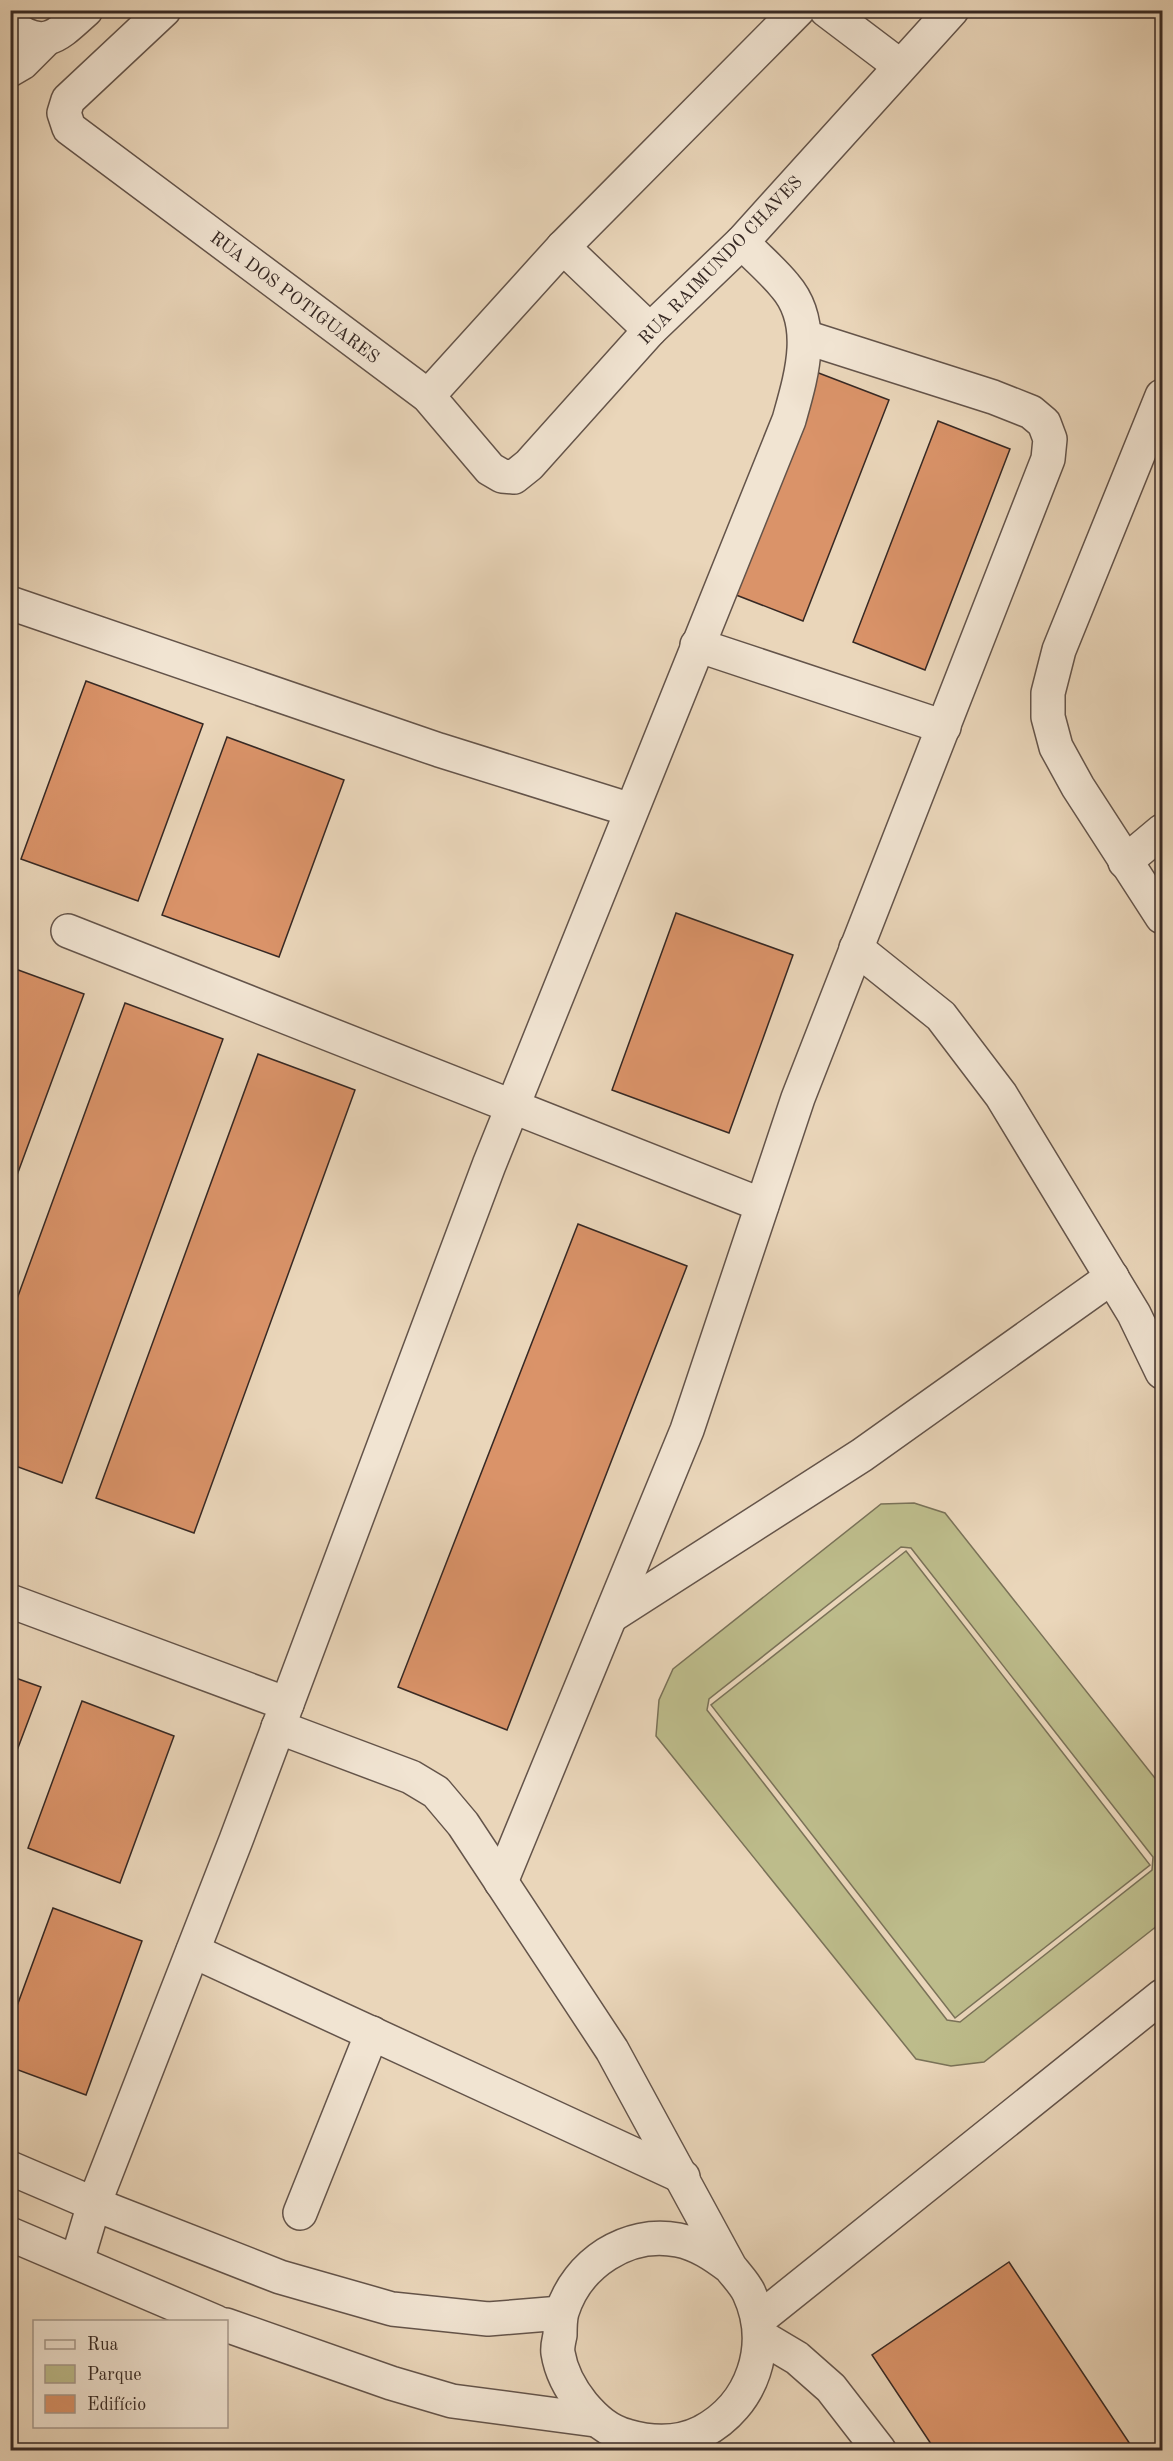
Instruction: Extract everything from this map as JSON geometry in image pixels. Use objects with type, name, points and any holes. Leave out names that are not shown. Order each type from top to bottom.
[{"type":"street","points":[[10,70],[22,63],[45,40],[56,36],[86,10]]},
{"type":"street","name":"RUA DOS POTIGUARES","points":[[164,10],[68,100],[64,113],[69,128],[428,396],[490,469],[508,478]]},
{"type":"street","points":[[428,396],[563,247],[798,10]]},
{"type":"street","points":[[826,10],[900,66]]},
{"type":"street","name":"RUA RAIMUNDO CHAVES","points":[[508,478],[529,465],[650,330],[742,242],[952,10]]},
{"type":"street","points":[[10,25],[25,35],[45,40]]},
{"type":"street","points":[[77,2261],[94,2205],[193,1951],[512,1108],[789,420],[803,369],[805,336],[796,304],[786,287],[742,242]]},
{"type":"street","points":[[563,247],[650,330]]},
{"type":"street","points":[[501,1882],[687,1430],[798,1098],[1048,459],[1050,439],[1044,423],[1031,412],[993,397],[805,336]]},
{"type":"street","points":[[1162,396],[1059,650],[1048,693],[1048,717],[1056,747],[1125,862],[1162,916]]},
{"type":"street","points":[[10,603],[439,750],[631,810]]},
{"type":"street","points":[[697,645],[944,727]]},
{"type":"street","points":[[1125,862],[1162,831]]},
{"type":"street","points":[[68,931],[762,1205]]},
{"type":"street","points":[[856,948],[940,1016],[1001,1095],[1134,1314],[1162,1372]]},
{"type":"street","points":[[611,1616],[862,1455],[1112,1277]]},
{"type":"street","points":[[10,1601],[282,1715],[411,1777],[436,1791],[463,1824],[612,2050],[730,2267],[748,2291],[759,2328],[757,2366],[745,2393],[726,2416],[676,2446],[618,2434],[595,2420],[570,2389],[558,2352],[561,2313],[574,2286],[593,2263],[618,2247],[647,2239],[678,2240],[706,2250],[730,2267]]},
{"type":"street","points":[[193,1951],[683,2177]]},
{"type":"street","points":[[759,2328],[1162,1996]]},
{"type":"street","points":[[300,2213],[372,2033]]},
{"type":"street","points":[[10,2168],[94,2205],[280,2277],[392,2309],[488,2319],[561,2313]]},
{"type":"street","points":[[10,2234],[211,2320]]},
{"type":"street","points":[[228,2326],[381,2380],[452,2401],[595,2420]]},
{"type":"street","points":[[759,2328],[831,2388],[879,2451]]},
{"type":"green space","points":[[914,1503],[945,1513],[1162,1787],[1162,1922],[984,2062],[951,2066],[916,2059],[656,1736],[659,1700],[673,1669],[881,1504]],"holes":[[[901,1547],[911,1548],[1153,1857],[1152,1870],[960,2022],[947,2020],[707,1710],[709,1699]]]},
{"type":"green space","points":[[906,1551],[1150,1865],[955,2018],[711,1705]]},
{"type":"building","points":[[816,372],[889,400],[803,621],[731,593]]},
{"type":"building","points":[[938,421],[1010,449],[925,670],[853,642]]},
{"type":"building","points":[[86,681],[203,724],[138,901],[21,859]]},
{"type":"building","points":[[227,737],[344,780],[279,957],[162,915]]},
{"type":"building","points":[[676,913],[793,955],[729,1133],[612,1090]]},
{"type":"building","points":[[10,967],[84,994],[10,1194]]},
{"type":"building","points":[[125,1003],[223,1039],[62,1483],[10,1464],[10,1318]]},
{"type":"building","points":[[258,1054],[355,1090],[194,1533],[96,1498]]},
{"type":"building","points":[[578,1224],[687,1266],[507,1730],[398,1687]]},
{"type":"building","points":[[10,1676],[41,1687],[10,1769]]},
{"type":"building","points":[[82,1701],[174,1736],[120,1883],[28,1848]]},
{"type":"building","points":[[53,1908],[142,1941],[86,2095],[10,2067],[10,2025]]},
{"type":"building","points":[[1009,2262],[1134,2450],[935,2450],[872,2355]]}]
